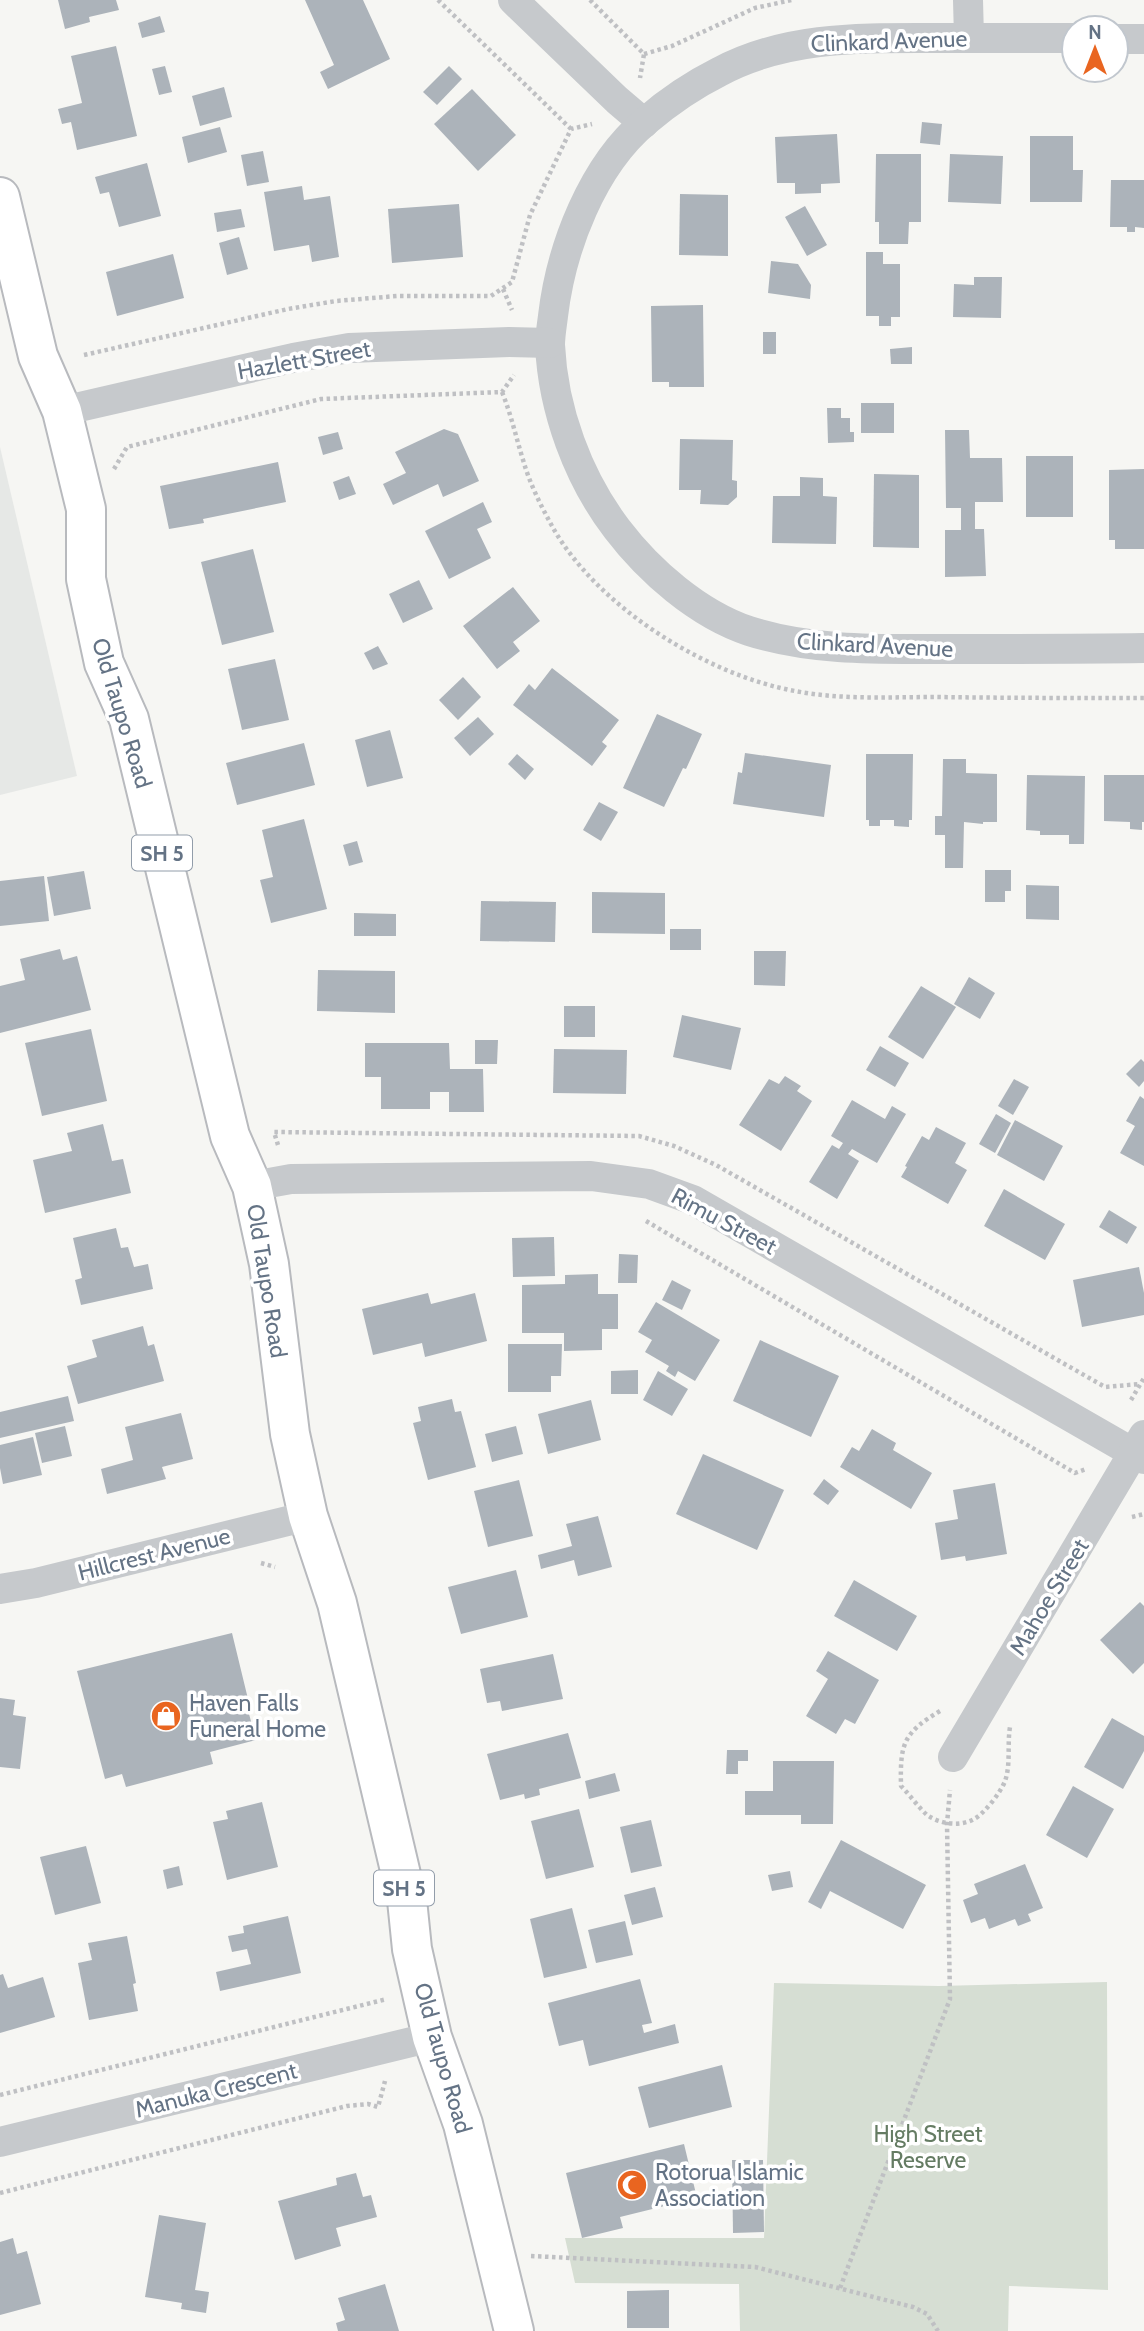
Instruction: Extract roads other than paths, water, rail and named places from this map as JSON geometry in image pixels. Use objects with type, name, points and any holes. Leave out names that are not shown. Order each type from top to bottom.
[{"type":"highway","name":"Old Taupo Road","points":[[0,197],[38,356],[62,411],[86,509],[86,579],[104,663],[129,719],[230,1136],[251,1186],[269,1264],[290,1434],[308,1516],[337,1603],[407,1900],[412,1948],[432,2037],[463,2124],[514,2331]]},
{"type":"street","points":[[513,0],[643,123]]},
{"type":"street","points":[[968,0],[969,38]]},
{"type":"street","name":"Clinkard Avenue","points":[[1060,38],[850,38],[806,43],[764,53],[721,70],[683,93],[643,123],[611,160],[588,197],[570,238],[556,286],[550,343],[555,383],[567,432],[584,476],[603,511],[632,550],[666,582],[704,608],[746,630],[796,643],[859,648],[1144,648]]},
{"type":"street","name":"Hazlett Street","points":[[62,411],[293,358],[349,348],[550,343]]},
{"type":"street","name":"Rimu Street","points":[[251,1186],[291,1179],[540,1176],[591,1176],[649,1184],[693,1200],[1141,1449]]},
{"type":"street","name":"Mahoe Street","points":[[953,1757],[1141,1449]]},
{"type":"street","name":"Hillcrest Avenue","points":[[0,1589],[36,1583],[308,1516]]},
{"type":"street","name":"Manuka Crescent","points":[[0,2142],[432,2037]]},
{"type":"place","name":"Haven Falls Funeral Home","points":[[166,1716]]},
{"type":"place","name":"Rotorua Islamic Association","points":[[632,2185]]},
{"type":"park label","name":"High Street Reserve","points":[[928,2147]]}]
